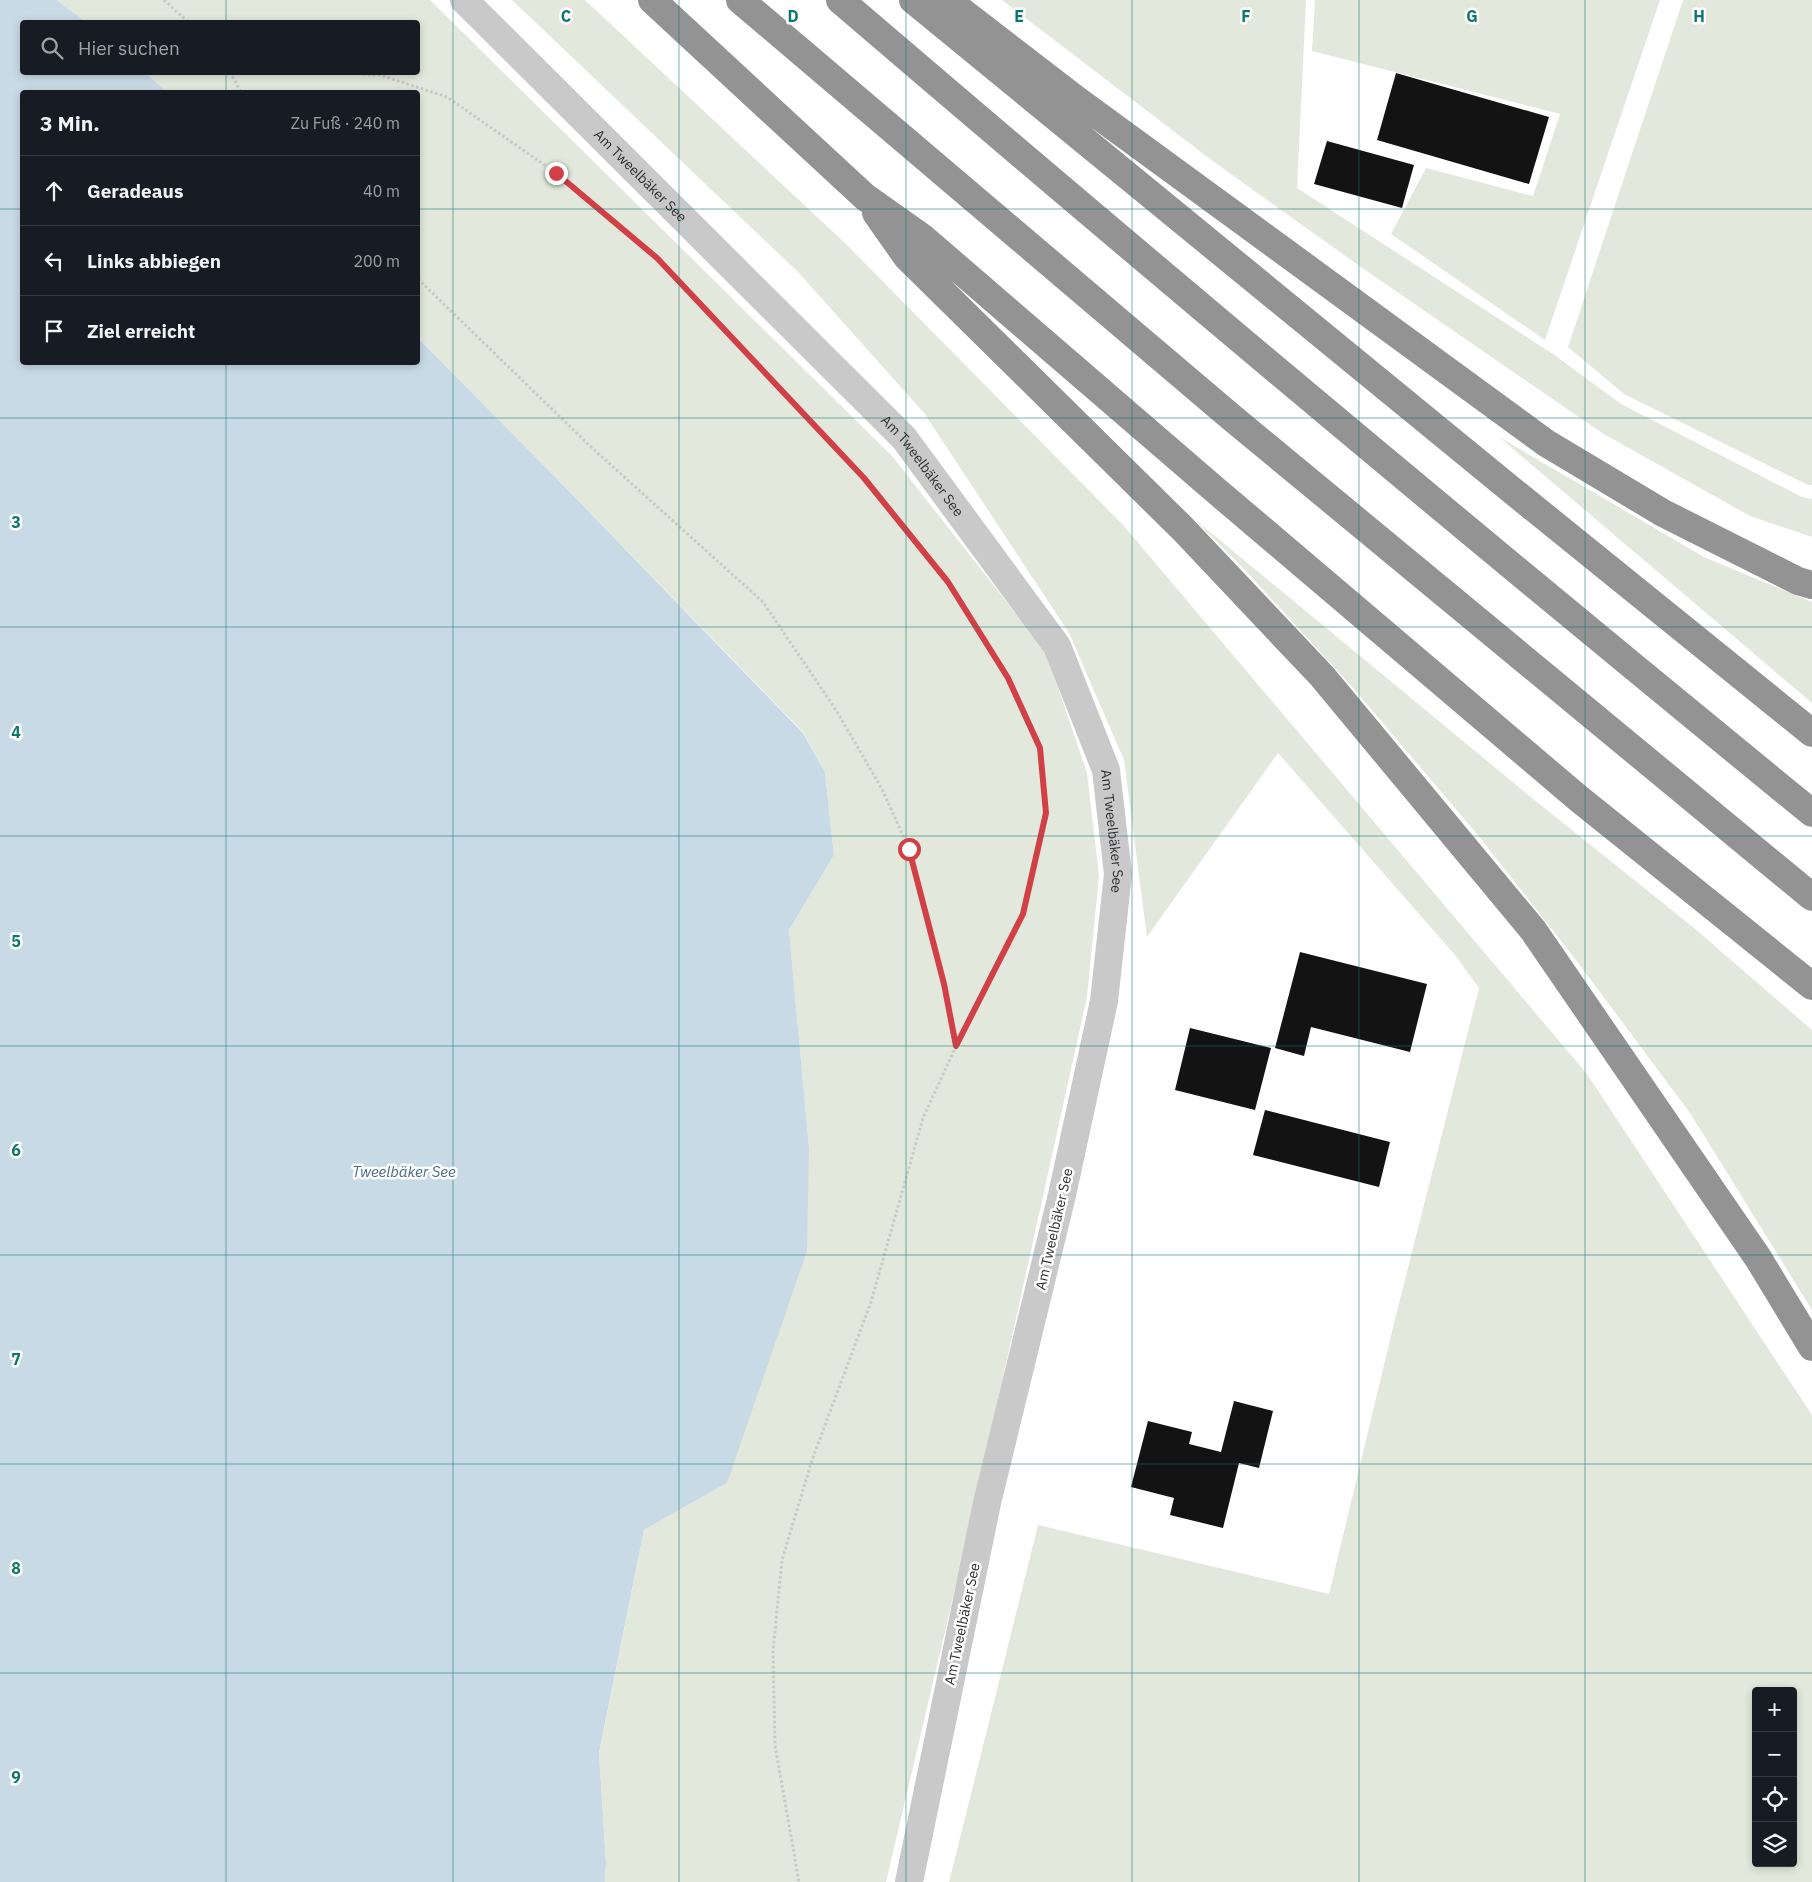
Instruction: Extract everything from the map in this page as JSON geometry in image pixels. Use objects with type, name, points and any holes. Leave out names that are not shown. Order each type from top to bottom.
[{"type":"highway","points":[[652,0],[865,197],[923,238],[1213,488],[1578,798],[1812,986]]},
{"type":"highway","points":[[740,0],[1231,417],[1812,897]]},
{"type":"highway","points":[[840,0],[1296,386],[1577,621],[1812,813]]},
{"type":"highway","points":[[913,0],[1514,492],[1812,733]]},
{"type":"highway","points":[[947,0],[1085,106],[1546,443],[1663,513],[1798,580],[1812,585]]},
{"type":"highway","points":[[865,197],[907,257],[1183,529],[1322,676],[1533,930],[1758,1258],[1812,1347]]},
{"type":"street","name":"Am Tweelbäker See","points":[[464,0],[904,438],[1058,646],[1106,770],[1118,874],[1104,1001],[1062,1195],[987,1503],[909,1882]]},
{"type":"path","points":[[164,0],[186,20]]},
{"type":"path","points":[[232,75],[240,90]]},
{"type":"path","points":[[370,75],[380,76],[446,97],[563,179],[657,258],[864,478],[948,582],[1008,678],[1040,748],[1046,813],[1023,914],[956,1046],[923,1118],[871,1302],[812,1460],[782,1560],[773,1651],[775,1745],[799,1882]]},
{"type":"path","points":[[420,281],[591,447],[763,602],[836,710],[882,789],[909,849],[944,984],[956,1046]]},
{"type":"shaded area","points":[[57,0],[430,0],[892,456],[1046,652],[1087,773],[1099,876],[1087,997],[975,1504],[886,1882],[605,1882],[606,1863],[599,1754],[644,1530],[727,1483],[809,1147],[789,930],[834,855],[825,772],[803,732],[420,340],[420,90],[165,90],[148,75],[420,75],[420,20],[83,20]]},
{"type":"shaded area","points":[[512,0],[585,0],[844,242],[1124,526],[1587,1074],[1812,1415],[1812,1882],[949,1882],[1038,1525],[1329,1594],[1396,1315],[1479,988],[1455,955],[1278,753],[1147,937],[1124,760],[1069,633],[924,413],[798,272]]},
{"type":"shaded area","points":[[1002,0],[1306,0],[1297,188],[1553,354],[1621,404],[1802,497],[1812,499],[1812,537],[1750,516],[1602,433],[1358,265],[1210,159]]},
{"type":"shaded area","points":[[1315,0],[1660,0],[1545,340],[1391,234],[1426,168],[1533,196],[1560,114],[1312,51]]},
{"type":"shaded area","points":[[1683,0],[1812,0],[1812,485],[1806,484],[1624,394],[1568,347]]},
{"type":"shaded area","points":[[1499,437],[1704,557],[1812,602],[1812,703]]},
{"type":"shaded area","points":[[1193,518],[1532,798],[1694,928],[1812,1030],[1812,1310],[1690,1113],[1576,960],[1477,834],[1353,688],[1246,571]]},
{"type":"water","name":"Tweelbäker See","points":[[0,0],[57,0],[83,20],[20,20],[20,75],[148,75],[165,90],[20,90],[20,365],[420,365],[420,340],[803,733],[825,772],[834,855],[789,930],[809,1147],[807,1251],[727,1483],[644,1530],[599,1753],[606,1863],[605,1882],[0,1882]]},
{"type":"building","points":[[1396,73],[1549,117],[1529,184],[1377,140]]},
{"type":"building","points":[[1327,141],[1414,165],[1402,208],[1314,184]]},
{"type":"building","points":[[1300,952],[1427,984],[1410,1052],[1311,1027],[1304,1056],[1275,1048]]},
{"type":"building","points":[[1190,1028],[1271,1048],[1255,1110],[1175,1090]]},
{"type":"building","points":[[1265,1110],[1390,1142],[1379,1187],[1253,1155]]},
{"type":"building","points":[[1234,1401],[1273,1411],[1259,1468],[1239,1463],[1223,1528],[1170,1515],[1174,1498],[1131,1487],[1148,1421],[1192,1432],[1189,1444],[1221,1452]]},
{"type":"route","points":[[556,173],[657,258],[864,478],[948,582],[1008,678],[1040,748],[1046,813],[1023,914],[956,1046],[944,984],[909,849]]}]
